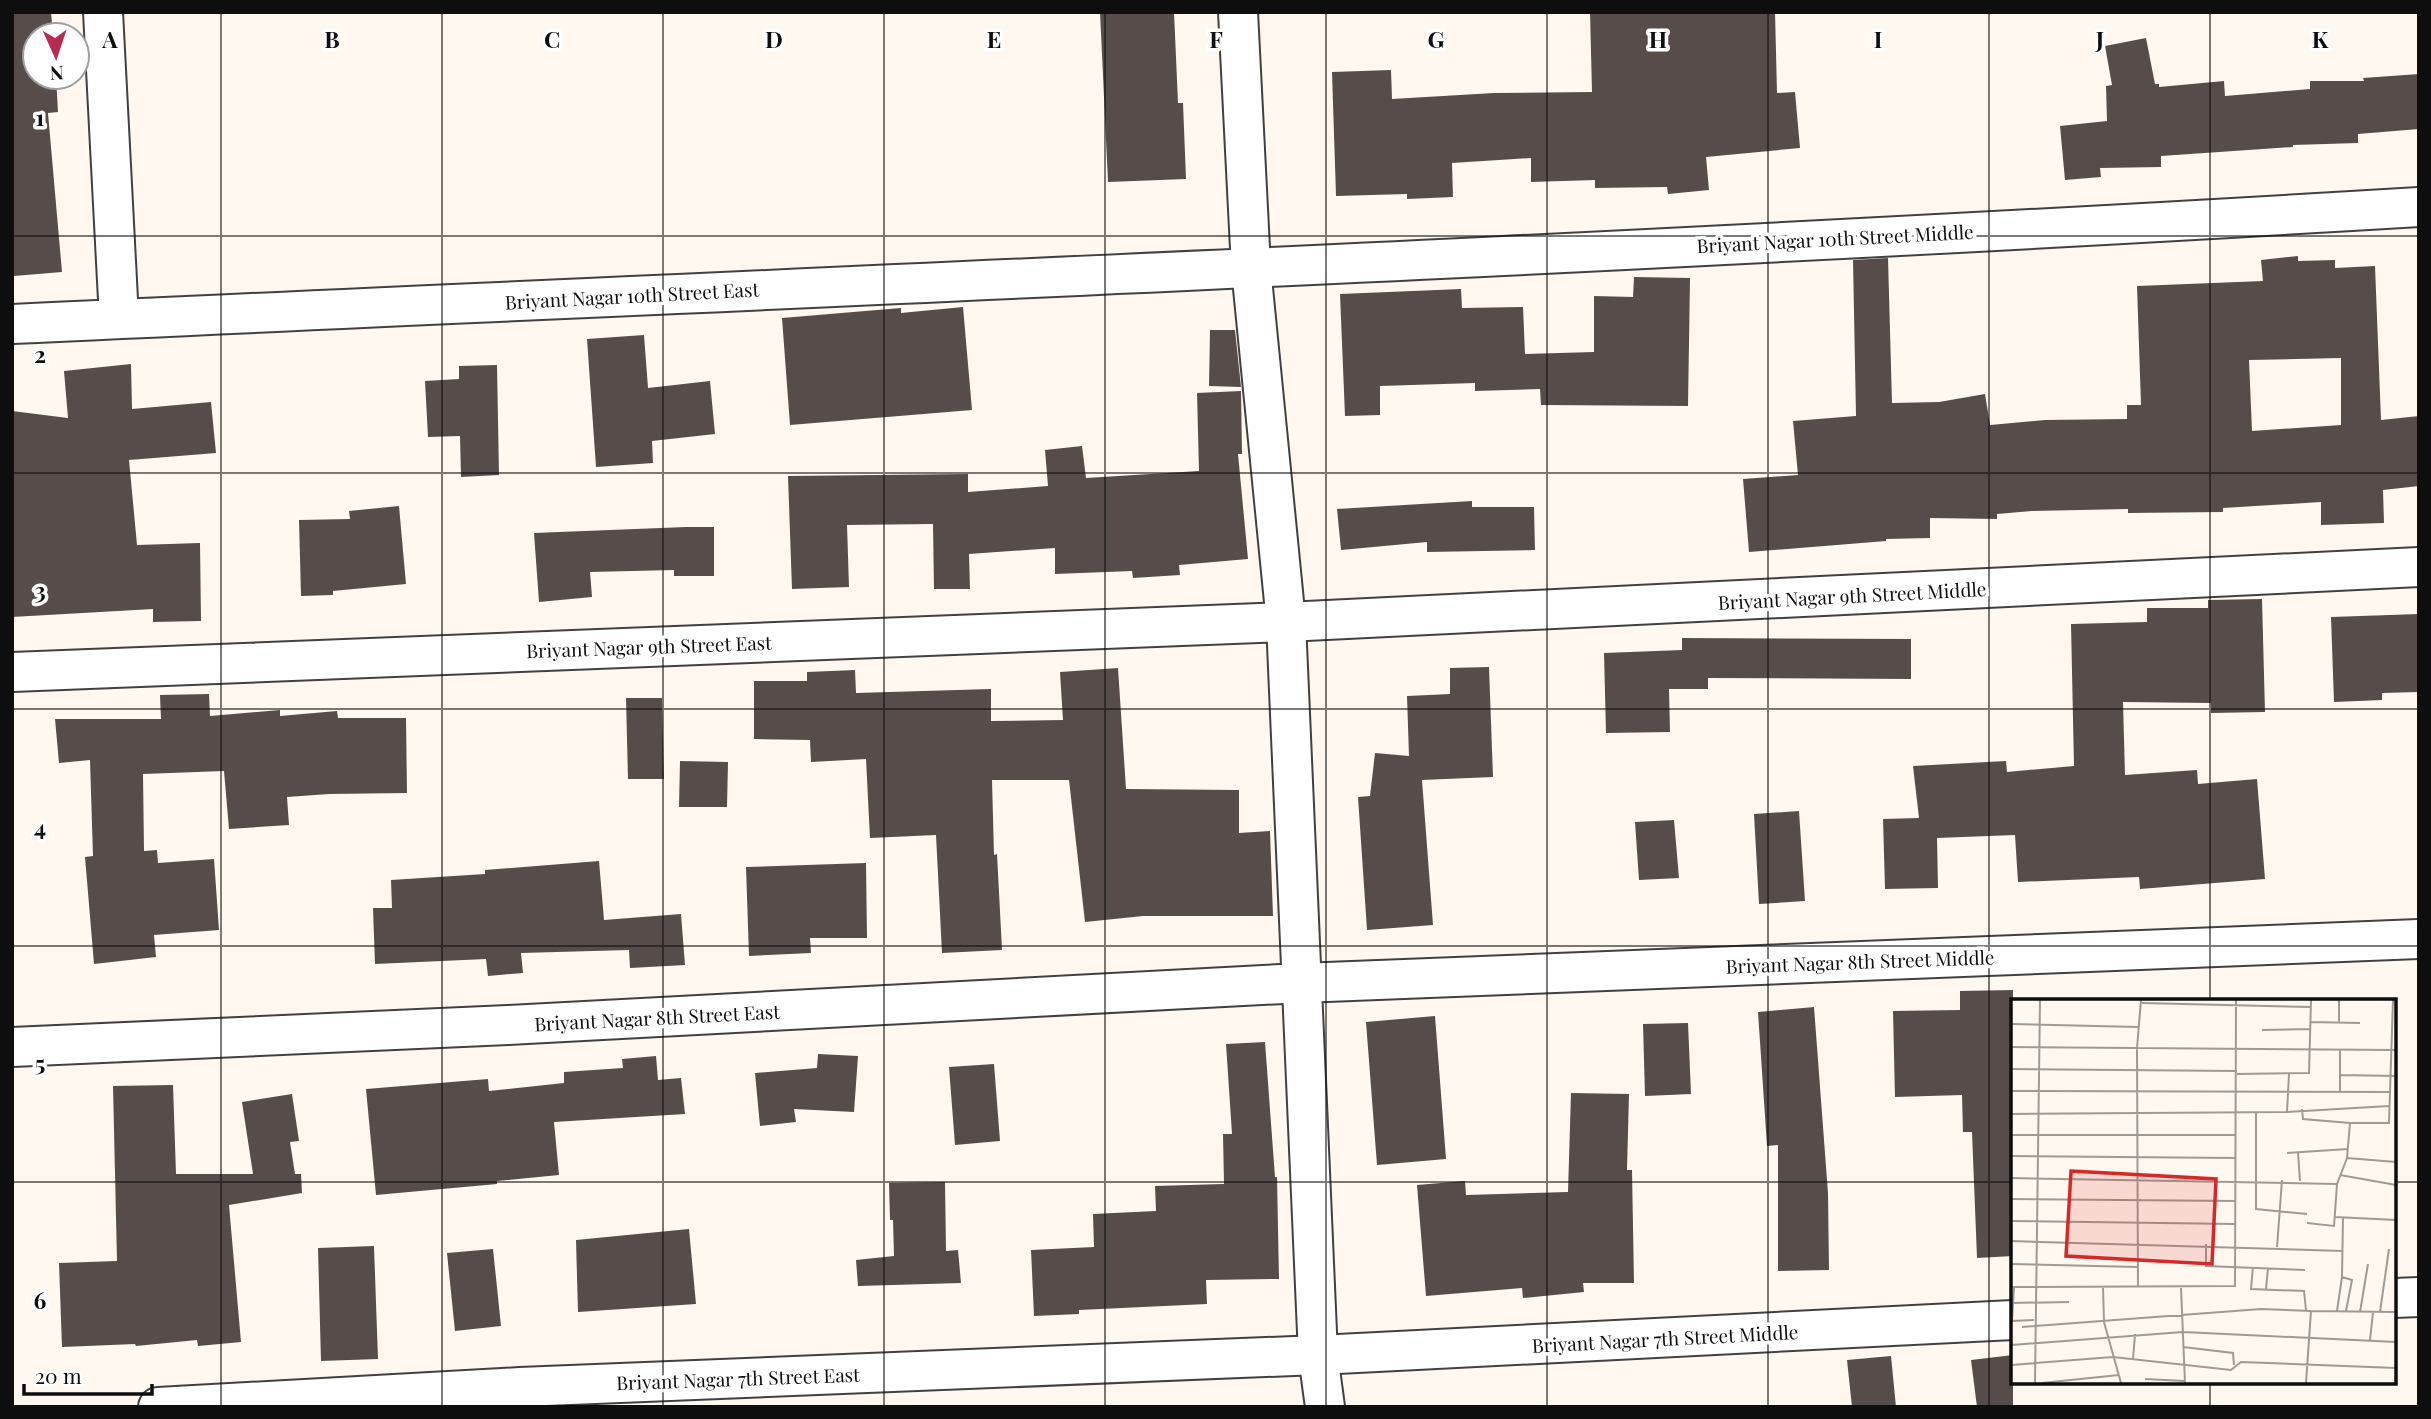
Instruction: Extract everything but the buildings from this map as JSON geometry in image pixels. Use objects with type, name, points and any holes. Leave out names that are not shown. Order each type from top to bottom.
[{"type":"street","points":[[103,12],[119,319]]},
{"type":"street","points":[[1238,12],[1251,268],[1286,622],[1318,1355],[1325,1407]]},
{"type":"street","name":"Briyant Nagar 10th Street Middle","points":[[1251,268],[2145,223],[2419,206]]},
{"type":"street","name":"Briyant Nagar 10th Street East","points":[[12,324],[1251,268]]},
{"type":"street","name":"Briyant Nagar 9th Street Middle","points":[[1286,622],[2419,567]]},
{"type":"street","name":"Briyant Nagar 9th Street East","points":[[12,671],[1286,622]]},
{"type":"street","name":"Briyant Nagar 8th Street Middle","points":[[1301,983],[2419,939]]},
{"type":"street","name":"Briyant Nagar 8th Street East","points":[[12,1047],[508,1025],[1301,983]]},
{"type":"street","points":[[2396,1298],[2419,1297]]},
{"type":"street","name":"Briyant Nagar 7th Street Middle","points":[[1318,1355],[2011,1320]]},
{"type":"street","name":"Briyant Nagar 7th Street East","points":[[158,1407],[520,1387],[1318,1355]]}]
